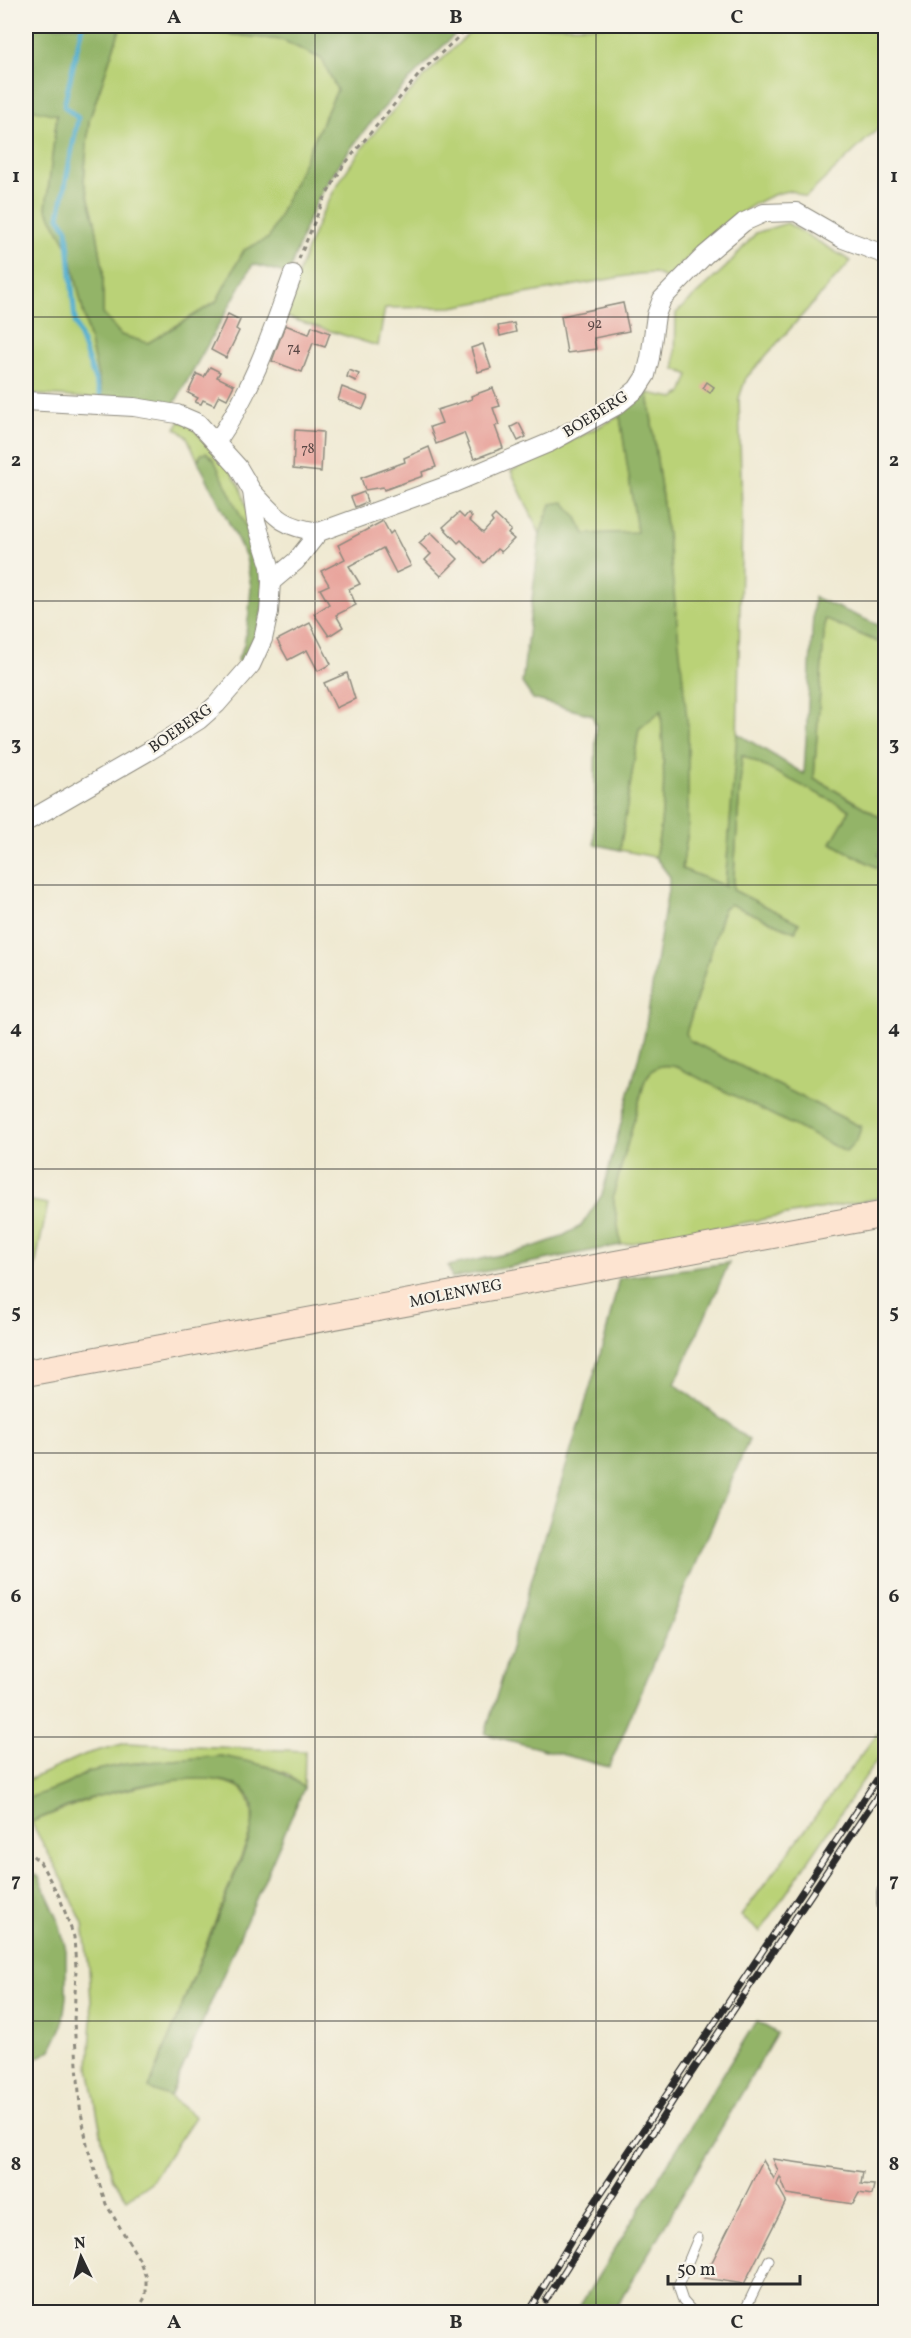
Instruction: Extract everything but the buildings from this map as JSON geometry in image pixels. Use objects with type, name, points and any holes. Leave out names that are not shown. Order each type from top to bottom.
[{"type":"main road","name":"MOLENWEG","points":[[26,1373],[885,1214]]},
{"type":"street","name":"BOEBERG","points":[[26,401],[134,407],[177,414],[198,423],[238,467],[252,491],[279,520],[297,529],[319,532],[454,483],[551,442],[616,406],[637,389],[646,375],[656,315],[662,299],[705,255],[744,222],[764,213],[796,212],[843,238],[885,255]]},
{"type":"street","points":[[216,443],[236,414],[267,348],[293,274]]},
{"type":"street","name":"BOEBERG","points":[[26,822],[199,720],[217,704],[251,665],[263,639],[269,612],[271,582],[270,566],[256,521],[252,491]]},
{"type":"street","points":[[271,582],[296,561],[319,532]]},
{"type":"street","points":[[885,1893],[885,1904]]},
{"type":"lane","points":[[693,2313],[682,2301],[678,2286],[698,2238]]},
{"type":"lane","points":[[744,2313],[769,2260]]},
{"type":"path","points":[[293,274],[323,201],[343,166],[422,71],[470,26]]},
{"type":"path","points":[[26,1850],[40,1862],[60,1898],[74,1938],[76,1968],[74,2022],[80,2107],[88,2149],[106,2204],[139,2259],[146,2277],[146,2296],[136,2313]]},
{"type":"green space","points":[[26,26],[121,26],[89,121],[84,181],[95,221],[103,269],[103,314],[121,335],[148,343],[216,302],[244,250],[269,238],[337,90],[322,59],[282,40],[154,26],[464,26],[401,88],[343,160],[313,209],[288,274],[253,264],[173,406],[103,399],[69,249],[46,208],[57,115],[26,108]]},
{"type":"green space","points":[[121,26],[154,26],[282,40],[322,59],[337,90],[269,238],[244,250],[216,302],[148,343],[121,335],[103,314],[103,269],[95,221],[84,182],[89,121]]},
{"type":"green space","points":[[477,26],[885,26],[885,122],[806,197],[789,191],[758,202],[707,240],[668,279],[654,273],[638,274],[452,307],[385,308],[378,346],[283,316],[315,228],[343,176],[396,107]]},
{"type":"green space","points":[[26,108],[57,114],[46,208],[69,249],[103,399],[26,394]]},
{"type":"green space","points":[[787,223],[851,261],[746,378],[739,398],[742,518],[737,743],[725,886],[682,869],[688,830],[671,564],[648,393],[674,398],[682,393],[689,375],[675,369],[676,313],[726,267],[756,233]]},
{"type":"green space","points":[[648,393],[671,564],[688,729],[688,830],[682,869],[725,886],[737,733],[804,774],[814,597],[885,628],[885,645],[825,619],[814,778],[885,820],[885,842],[878,855],[885,860],[885,872],[831,843],[850,810],[742,755],[733,890],[799,923],[795,932],[730,904],[724,908],[686,1033],[689,1040],[861,1127],[857,1140],[846,1152],[677,1067],[667,1065],[658,1067],[645,1080],[613,1196],[621,1245],[452,1278],[448,1266],[524,1250],[559,1238],[581,1226],[602,1195],[644,1037],[670,877],[655,857],[663,802],[661,711],[639,729],[620,850],[594,844],[596,725],[592,715],[533,699],[522,683],[540,534],[551,504],[564,502],[577,518],[585,534],[637,532],[620,416]]},
{"type":"green space","points":[[620,416],[638,533],[585,534],[577,518],[546,516],[540,534],[511,471]]},
{"type":"green space","points":[[180,421],[190,425],[230,470],[241,488],[260,557],[201,454],[198,461],[187,437],[176,428]]},
{"type":"green space","points":[[207,453],[214,460],[260,557],[264,600],[258,631],[242,664],[237,661],[244,645],[251,587],[246,557],[198,461],[201,454]]},
{"type":"green space","points":[[825,619],[885,645],[885,820],[814,778]]},
{"type":"green space","points":[[661,710],[663,802],[655,857],[620,850],[639,729]]},
{"type":"green space","points":[[742,755],[850,810],[831,843],[885,872],[885,1197],[621,1245],[613,1196],[645,1080],[658,1067],[667,1065],[677,1067],[857,1140],[861,1127],[689,1040],[686,1033],[724,908],[730,904],[795,932],[799,923],[733,890]]},
{"type":"green space","points":[[26,1200],[48,1204],[26,1309]]},
{"type":"green space","points":[[729,1263],[675,1384],[749,1440],[609,1767],[485,1734],[605,1338],[619,1278]]},
{"type":"green space","points":[[885,1723],[885,1748],[760,1932],[741,1916]]},
{"type":"green space","points":[[126,1743],[305,1751],[304,1788],[288,1774],[266,1766],[221,1756],[126,1764],[88,1772],[65,1785],[26,1799],[26,1781],[86,1754]]},
{"type":"green space","points":[[221,1756],[275,1770],[304,1788],[170,2097],[149,2088],[248,1842],[253,1814],[250,1797],[239,1787],[222,1781],[179,1780],[133,1787],[90,1799],[26,1824],[26,1799],[65,1785],[88,1772],[126,1764]]},
{"type":"green space","points":[[204,1778],[228,1783],[243,1790],[251,1805],[252,1829],[149,2088],[170,2097],[195,2117],[151,2182],[127,2199],[113,2179],[103,2144],[89,2068],[92,2019],[89,1968],[83,1924],[63,1880],[31,1822],[98,1796],[166,1781]]},
{"type":"green space","points":[[26,1868],[39,1877],[58,1919],[66,1950],[66,1997],[62,2027],[51,2050],[26,2065]]},
{"type":"green space","points":[[756,2021],[777,2033],[614,2312],[576,2312]]},
{"type":"waterway","points":[[82,26],[64,106],[78,118],[59,217],[67,229],[75,322],[100,395]]},
{"type":"railway","points":[[529,2312],[587,2214],[886,1766]]},
{"type":"railway","points":[[546,2300],[676,2096],[886,1783]]}]
